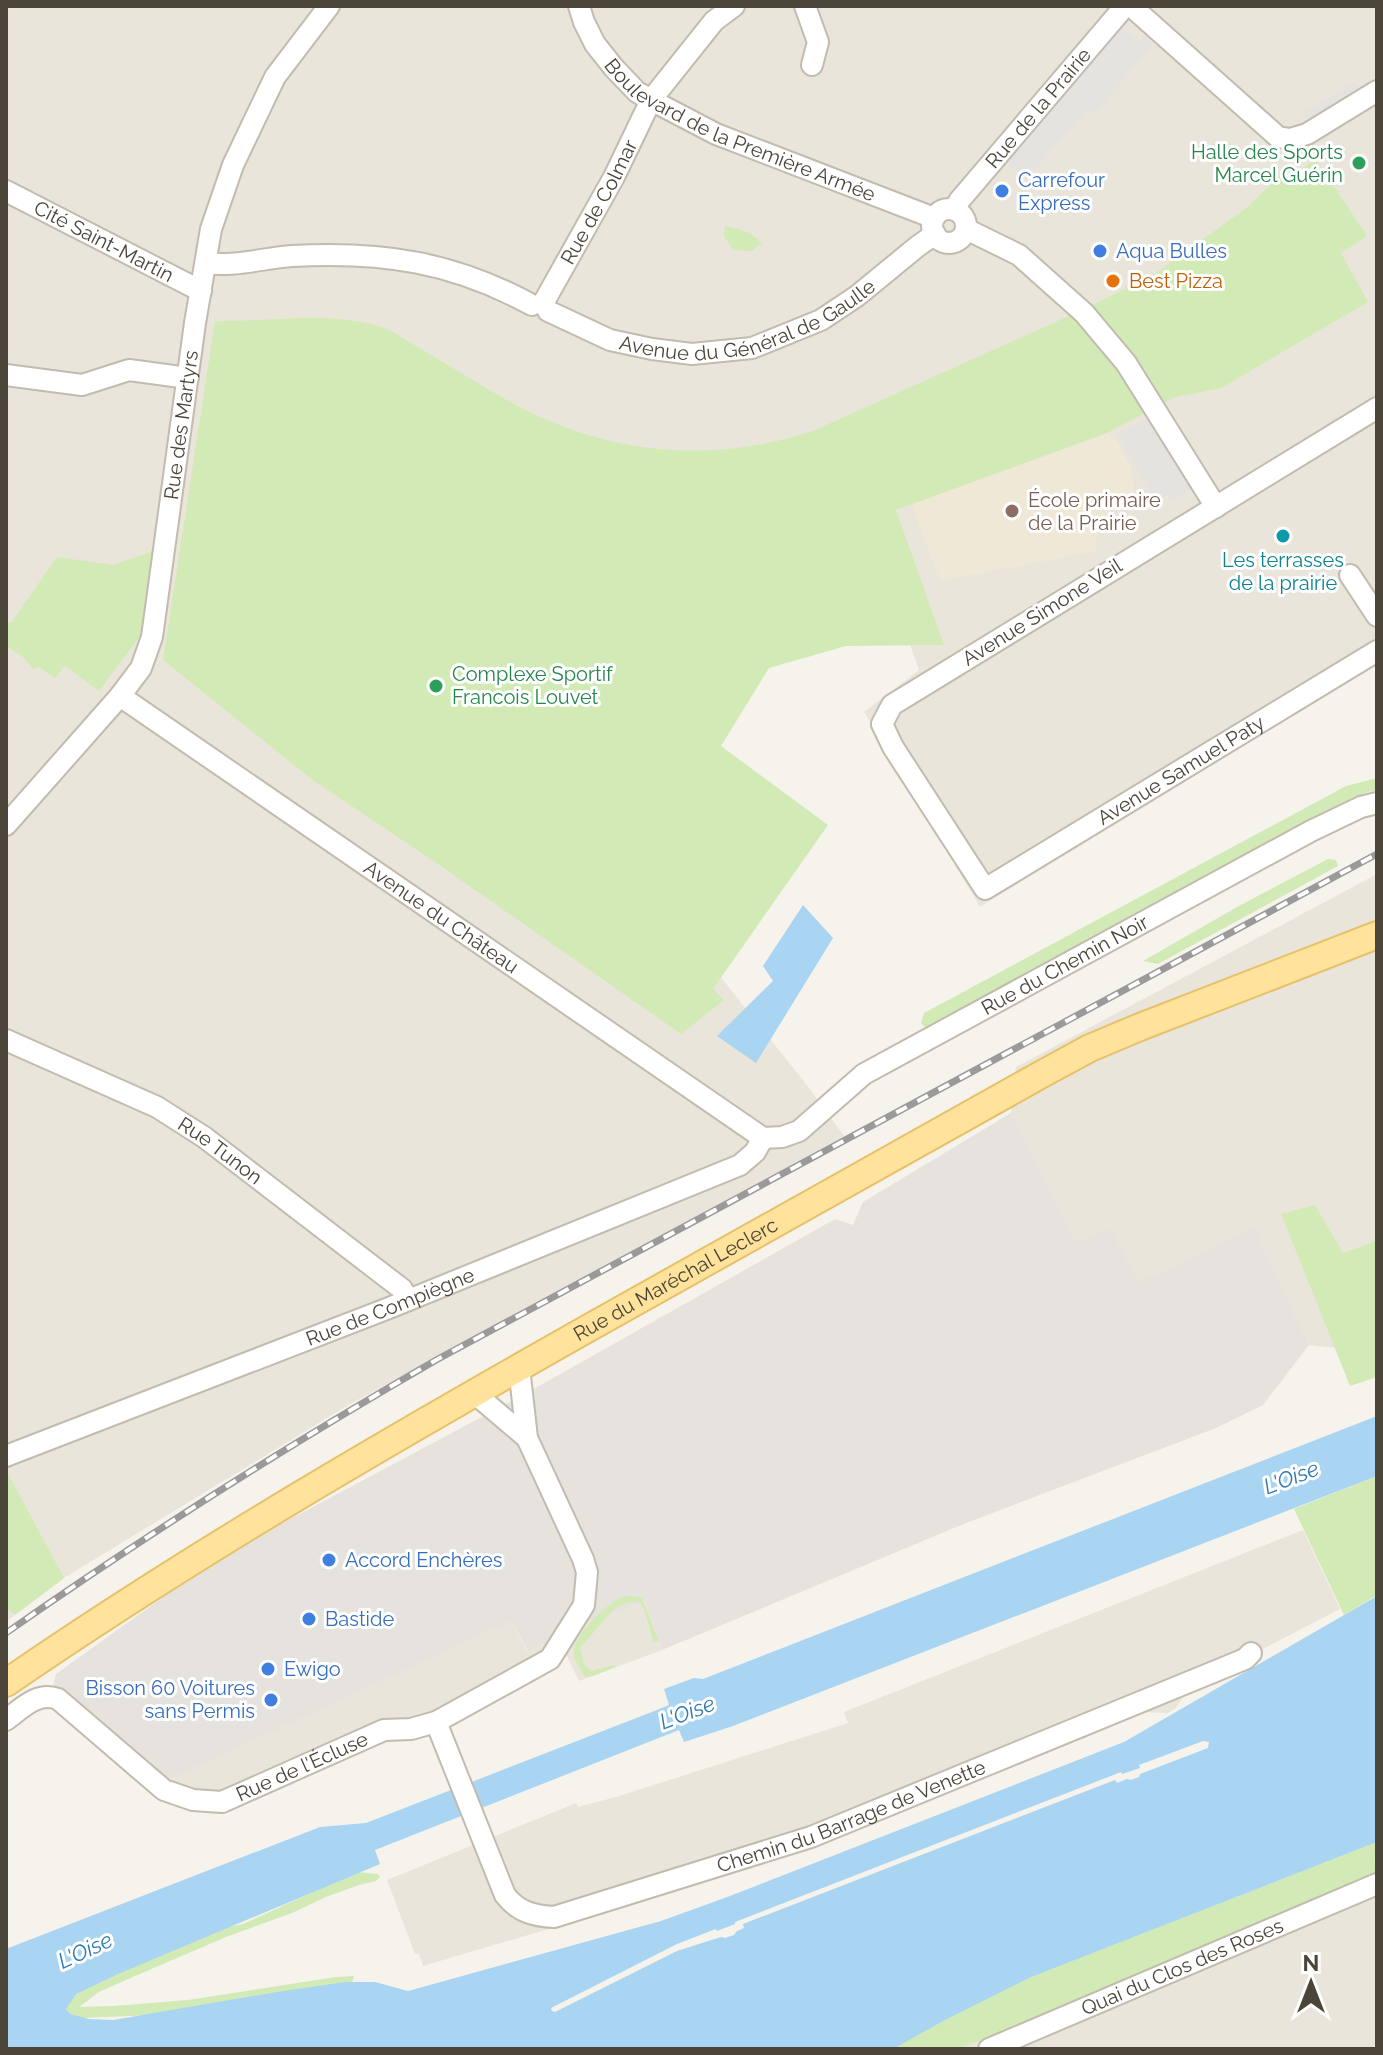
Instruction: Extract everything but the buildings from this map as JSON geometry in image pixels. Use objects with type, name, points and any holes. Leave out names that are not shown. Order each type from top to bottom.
[{"type":"main road","name":"Rue du Maréchal Leclerc","points":[[6,1683],[246,1527],[474,1393],[1090,1048],[1377,935]]},
{"type":"street","name":"Rue des Martyrs","points":[[6,825],[141,668],[152,637],[211,229],[233,165],[275,77],[329,6]]},
{"type":"street","name":"Boulevard de la Première Armée","points":[[579,6],[595,44],[637,92],[716,134],[934,226]]},
{"type":"street","name":"Rue de Colmar","points":[[542,306],[614,177],[651,100],[714,21],[734,6]]},
{"type":"street","points":[[805,6],[818,42],[812,65]]},
{"type":"street","points":[[1128,6],[1278,137],[1290,139],[1307,134],[1377,91]]},
{"type":"street","name":"Rue de la Prairie","points":[[955,210],[959,201],[1128,6]]},
{"type":"street","name":"Cité Saint-Martin","points":[[6,191],[201,291]]},
{"type":"street","points":[[955,210],[962,214],[966,229],[961,238],[952,242],[942,241],[934,226],[940,212],[955,210]]},
{"type":"street","name":"Avenue du Général de Gaulle","points":[[206,263],[221,265],[289,257],[358,254],[405,260],[475,278],[542,306],[610,340],[692,354],[752,348],[821,320],[857,296],[915,248],[934,226]]},
{"type":"street","points":[[966,229],[1019,255],[1084,313],[1126,363],[1216,507]]},
{"type":"street","points":[[6,375],[82,385],[129,370],[188,378]]},
{"type":"street","name":"Avenue Simone Veil","points":[[985,889],[893,747],[882,724],[892,705],[1377,408]]},
{"type":"street","points":[[1350,575],[1377,616]]},
{"type":"street","name":"Avenue Samuel Paty","points":[[985,889],[1377,651]]},
{"type":"street","name":"Avenue du Château","points":[[120,696],[763,1138]]},
{"type":"street","name":"Rue du Chemin Noir","points":[[763,1138],[782,1137],[799,1131],[864,1074],[1311,831],[1361,807],[1377,803]]},
{"type":"street","name":"Rue Tunon","points":[[6,1040],[157,1107],[204,1137],[402,1289],[408,1300]]},
{"type":"street","name":"Rue de Compiègne","points":[[6,1456],[408,1300],[740,1165],[755,1152],[763,1138]]},
{"type":"street","points":[[519,1367],[527,1438]]},
{"type":"street","name":"Rue de l'Écluse","points":[[6,1720],[36,1698],[48,1695],[58,1699],[164,1790],[193,1800],[222,1802],[384,1730],[411,1729],[436,1722],[550,1659],[584,1605],[587,1572],[527,1438],[474,1393]]},
{"type":"street","points":[[505,1419],[524,1408]]},
{"type":"street","name":"Chemin du Barrage de Venette","points":[[436,1722],[499,1883],[512,1904],[526,1913],[554,1917],[811,1837],[1245,1659],[1251,1653]]},
{"type":"street","name":"Quai du Clos des Roses","points":[[989,2049],[1377,1884]]},
{"type":"shaded area","points":[[6,6],[1377,6],[1377,665],[980,907],[864,712],[919,670],[903,625],[686,651],[719,975],[844,1136],[345,1407],[64,1578],[6,1622]]},
{"type":"shaded area","points":[[1121,27],[1139,42],[1144,37],[1153,45],[1094,114],[1087,109],[1026,180],[1005,162]]},
{"type":"shaded area","points":[[1354,83],[1360,92],[1308,124],[1302,114]]},
{"type":"shaded area","points":[[1149,416],[1192,490],[1171,502],[1167,495],[1156,501],[1117,435]]},
{"type":"shaded area","name":"École primaire de la Prairie","points":[[1107,433],[1116,440],[1131,468],[1134,494],[1117,504],[1105,518],[1096,540],[1096,551],[940,581],[911,503]]},
{"type":"shaded area","points":[[1377,874],[1377,1333],[1337,1348],[1309,1345],[1254,1226],[1138,1284],[1110,1228],[1076,1244],[1011,1113],[1016,1067]]},
{"type":"shaded area","points":[[1011,1113],[1076,1243],[1110,1228],[1139,1283],[1254,1226],[1309,1345],[1263,1405],[1216,1428],[966,1523],[662,1650],[645,1601],[577,1627],[528,1652],[512,1621],[148,1789],[50,1698],[56,1674],[219,1557],[525,1394],[835,1219],[853,1225],[863,1202]]},
{"type":"shaded area","points":[[1303,1530],[1340,1609],[1189,1687],[1176,1708],[1168,1713],[1139,1712],[796,1848],[650,1899],[423,1966],[419,1954],[415,1954],[387,1880],[576,1803],[578,1807],[616,1797],[848,1723],[844,1712]]},
{"type":"shaded area","points":[[645,1601],[662,1650],[579,1681],[566,1654],[533,1664],[455,1704],[428,1715],[402,1718],[220,1792],[191,1790],[169,1779],[512,1621],[527,1652],[577,1627]]},
{"type":"shaded area","points":[[1377,1842],[1377,2049],[876,2049],[1274,1883]]},
{"type":"green space","name":"Complexe Sportif Francois Louvet","points":[[1315,158],[1367,236],[1341,253],[1368,302],[1221,388],[1176,397],[1107,433],[896,510],[944,645],[846,646],[769,668],[721,746],[828,825],[713,989],[724,1000],[681,1034],[310,778],[163,660],[215,321],[318,318],[378,326],[531,413],[570,429],[609,441],[649,448],[689,451],[730,449],[813,431],[1152,276],[1245,209],[1289,167],[1299,173]]},
{"type":"green space","points":[[725,226],[745,231],[762,243],[752,251],[733,250],[724,236]]},
{"type":"green space","points":[[153,551],[141,635],[99,691],[65,666],[55,678],[39,667],[33,669],[23,657],[6,646],[6,622],[11,623],[57,557],[113,565]]},
{"type":"green space","points":[[1377,778],[1377,790],[1365,793],[928,1031],[921,1023],[924,1013],[1346,786]]},
{"type":"green space","points":[[1328,859],[1336,860],[1338,866],[1158,964],[1143,961],[1237,907]]},
{"type":"green space","points":[[1315,1205],[1343,1253],[1377,1241],[1377,1377],[1350,1386],[1281,1214]]},
{"type":"green space","points":[[6,1470],[64,1578],[15,1615],[6,1607]]},
{"type":"green space","points":[[1377,1476],[1377,1595],[1344,1615],[1294,1509]]},
{"type":"green space","points":[[622,1597],[642,1598],[659,1641],[653,1641],[639,1601],[626,1603],[614,1609],[580,1648],[584,1664],[591,1671],[616,1667],[585,1677],[574,1656],[576,1642],[593,1619],[608,1606]]},
{"type":"green space","points":[[1377,1842],[1377,1860],[1374,1861],[1376,1874],[1048,2014],[958,2049],[894,2049],[919,2032],[1051,1966]]},
{"type":"green space","points":[[357,1872],[378,1874],[380,1877],[135,1976],[99,1992],[79,2007],[188,2000],[354,1976],[351,1986],[177,2014],[82,2018],[64,2012],[75,1990],[218,1929],[243,1924]]},
{"type":"water","points":[[803,905],[833,938],[756,1063],[717,1036],[773,981],[763,966]]},
{"type":"water","name":"L'Oise","points":[[1377,1416],[1377,1476],[733,1726],[684,1742],[679,1730],[375,1850],[380,1864],[118,1974],[76,1994],[66,2009],[70,2014],[89,2019],[113,2020],[345,1982],[375,1982],[408,1991],[661,1921],[1124,1742],[1377,1596],[1377,1842],[1031,1977],[893,2049],[6,2049],[6,1949],[320,1827],[366,1823],[669,1705],[664,1689],[694,1678],[703,1679]],"holes":[[[1203,1741],[1209,1742],[1208,1748],[1139,1777],[1117,1783],[1115,1780],[743,1924],[744,1928],[734,1935],[677,1951],[552,2011],[551,2008],[677,1944],[1121,1772],[1140,1768],[1139,1765]]]},
{"type":"railway","points":[[6,1633],[219,1491],[438,1359],[1377,854]]},
{"type":"place","name":"Halle des Sports Marcel Guérin","points":[[1359,163]]},
{"type":"place","name":"Carrefour Express","points":[[1002,191]]},
{"type":"place","name":"Aqua Bulles","points":[[1100,251]]},
{"type":"place","name":"Best Pizza","points":[[1113,281]]},
{"type":"place","name":"École primaire de la Prairie","points":[[1012,511]]},
{"type":"place","name":"Les terrasses de la prairie","points":[[1283,536]]},
{"type":"place","name":"Complexe Sportif Francois Louvet","points":[[436,686]]},
{"type":"place","name":"Accord Enchères","points":[[329,1560]]},
{"type":"place","name":"Bastide","points":[[309,1619]]},
{"type":"place","name":"Ewigo","points":[[268,1669]]},
{"type":"place","name":"Bisson 60 Voitures sans Permis","points":[[271,1700]]}]
